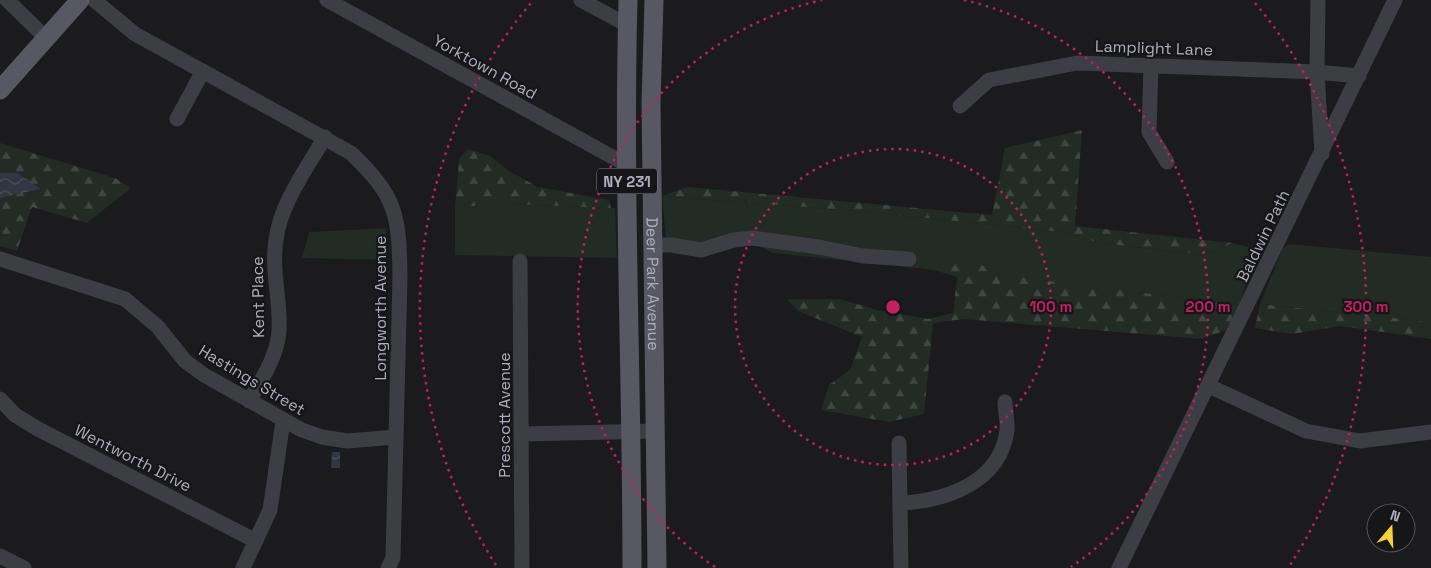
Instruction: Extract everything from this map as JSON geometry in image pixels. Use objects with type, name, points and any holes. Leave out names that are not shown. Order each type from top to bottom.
[{"type":"main road","points":[[0,90],[80,0]]},
{"type":"main road","name":"Deer Park Avenue","points":[[628,0],[627,165],[632,431],[632,568]]},
{"type":"main road","name":"Deer Park Avenue","points":[[654,0],[651,103],[657,568]]},
{"type":"street","points":[[6,0],[47,38]]},
{"type":"street","name":"Longworth Avenue","points":[[94,0],[135,34],[351,152],[371,172],[394,209],[399,232],[400,276],[393,558],[388,568]]},
{"type":"street","name":"Yorktown Road","points":[[327,0],[627,165]]},
{"type":"street","points":[[581,0],[627,25]]},
{"type":"street","points":[[1318,0],[1317,72],[1322,155]]},
{"type":"street","name":"Baldwin Path","points":[[1119,568],[1322,155],[1395,0]]},
{"type":"street","name":"Lamplight Lane","points":[[960,106],[989,80],[1077,63],[1317,72],[1359,76]]},
{"type":"street","points":[[1151,65],[1149,132],[1167,162]]},
{"type":"street","points":[[177,119],[203,71]]},
{"type":"street","name":"Kent Place","points":[[248,401],[268,370],[279,332],[274,263],[276,238],[282,216],[324,137]]},
{"type":"street","points":[[652,245],[671,245],[701,250],[734,240],[752,238],[819,247],[863,256],[909,259]]},
{"type":"street","name":"Hastings Street","points":[[0,259],[125,300],[158,327],[185,361],[204,375],[282,421],[322,437],[347,441],[396,438]]},
{"type":"street","name":"Prescott Avenue","points":[[520,261],[522,568]]},
{"type":"street","points":[[1209,386],[1306,431],[1360,441],[1431,432]]},
{"type":"street","name":"Wentworth Drive","points":[[0,398],[15,415],[38,430],[256,540]]},
{"type":"street","points":[[901,503],[926,502],[949,495],[971,485],[989,470],[1002,446],[1007,429],[1004,402]]},
{"type":"street","points":[[243,568],[270,510],[282,421]]},
{"type":"street","points":[[522,434],[655,431]]},
{"type":"street","points":[[899,443],[901,568]]},
{"type":"street","points":[[0,556],[24,568]]},
{"type":"green space","points":[[1082,130],[1075,226],[1232,243],[1205,255],[1100,243],[1062,232],[868,212],[662,196],[688,187],[992,215],[1005,148]]},
{"type":"green space","points":[[0,143],[115,178],[131,188],[87,223],[32,207],[17,251],[0,246],[0,198],[41,189],[18,173],[0,173]]},
{"type":"green space","points":[[468,149],[490,156],[509,171],[538,187],[609,200],[611,208],[509,204],[487,198],[474,206],[455,206],[459,159]]},
{"type":"green space","points":[[662,196],[868,212],[1062,232],[1100,243],[1205,255],[1232,243],[1258,249],[1239,305],[993,274],[954,257],[934,270],[773,253],[741,237],[694,246],[666,241]]},
{"type":"green space","points":[[487,198],[509,204],[615,208],[617,258],[455,255],[455,206],[474,206]]},
{"type":"green space","points":[[386,228],[388,260],[302,258],[309,232]]},
{"type":"green space","points":[[1289,244],[1431,257],[1431,322],[1260,304],[1283,248]]},
{"type":"green space","points":[[954,257],[976,261],[995,274],[1239,305],[1226,330],[1202,339],[963,319],[933,323],[924,414],[889,422],[821,410],[829,385],[850,370],[862,337],[798,311],[787,299],[840,299],[877,310],[928,319],[953,313],[957,277],[934,270]]},
{"type":"green space","points":[[1260,304],[1431,322],[1431,339],[1341,326],[1292,334],[1255,328]]},
{"type":"water","points":[[0,173],[18,173],[41,189],[0,198]]},
{"type":"water","points":[[332,452],[340,452],[340,468],[331,468]]}]
